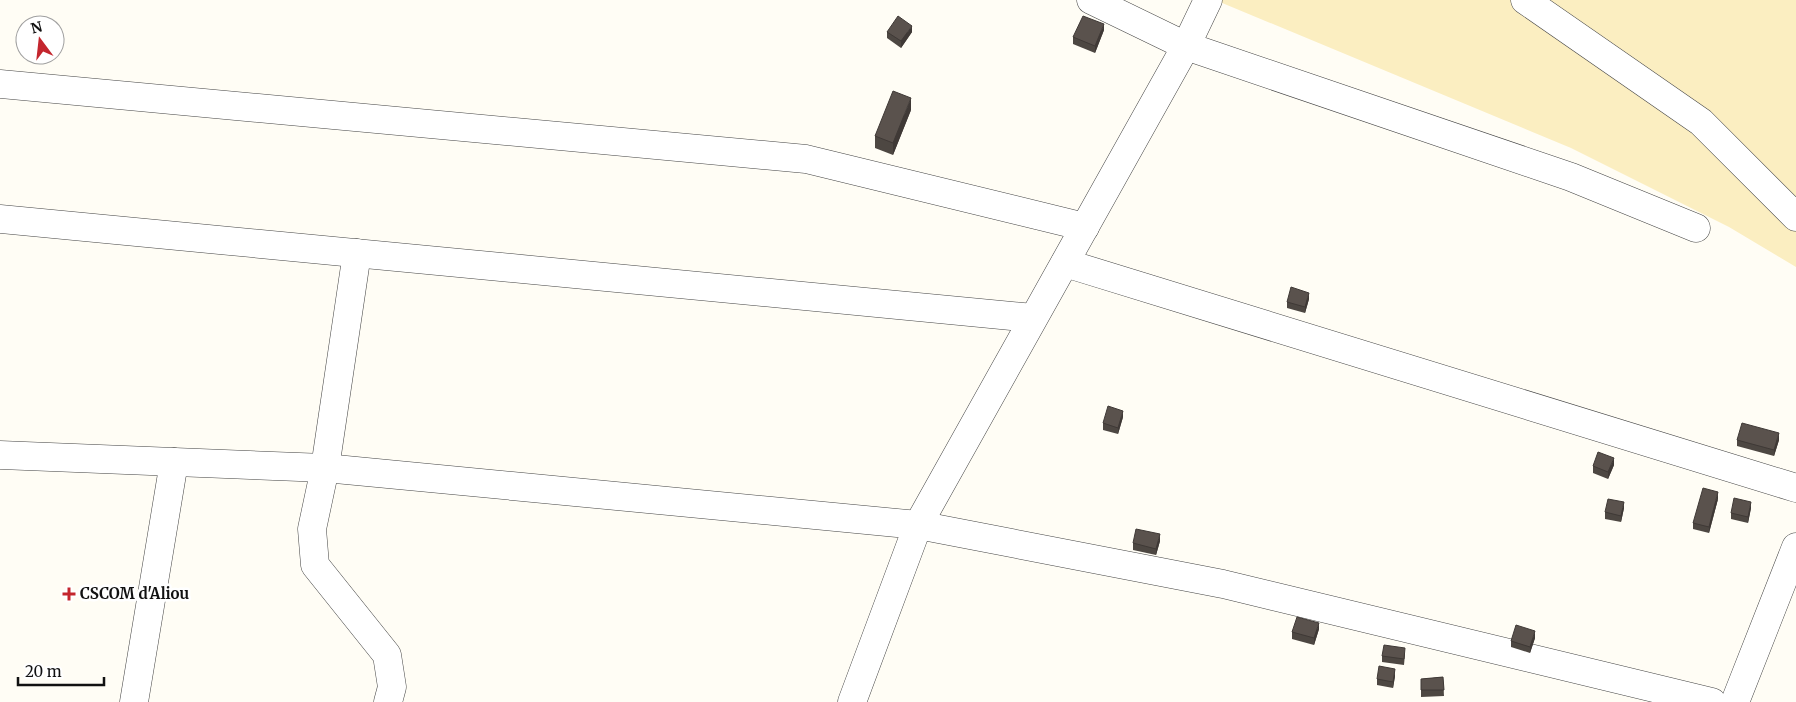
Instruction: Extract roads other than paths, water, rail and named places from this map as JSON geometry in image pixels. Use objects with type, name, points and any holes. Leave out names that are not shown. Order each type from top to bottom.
[{"type":"street","points":[[1090,0],[1186,46],[1571,177],[1696,228]]},
{"type":"street","points":[[852,702],[918,524],[1186,46],[1208,0]]},
{"type":"street","points":[[1525,0],[1701,122],[1796,217]]},
{"type":"street","points":[[0,84],[806,159],[1085,227]]},
{"type":"street","points":[[0,219],[1033,318]]},
{"type":"street","points":[[357,253],[325,468],[312,530],[315,565],[386,655],[392,687],[388,702]]},
{"type":"street","points":[[1065,263],[1796,488]]},
{"type":"street","points":[[0,455],[325,468],[918,524],[1223,584],[1712,702]]},
{"type":"street","points":[[134,702],[174,462]]},
{"type":"street","points":[[1735,702],[1796,547]]},
{"type":"place","name":"CSCOM d'Aliou","points":[[69,594]]}]
